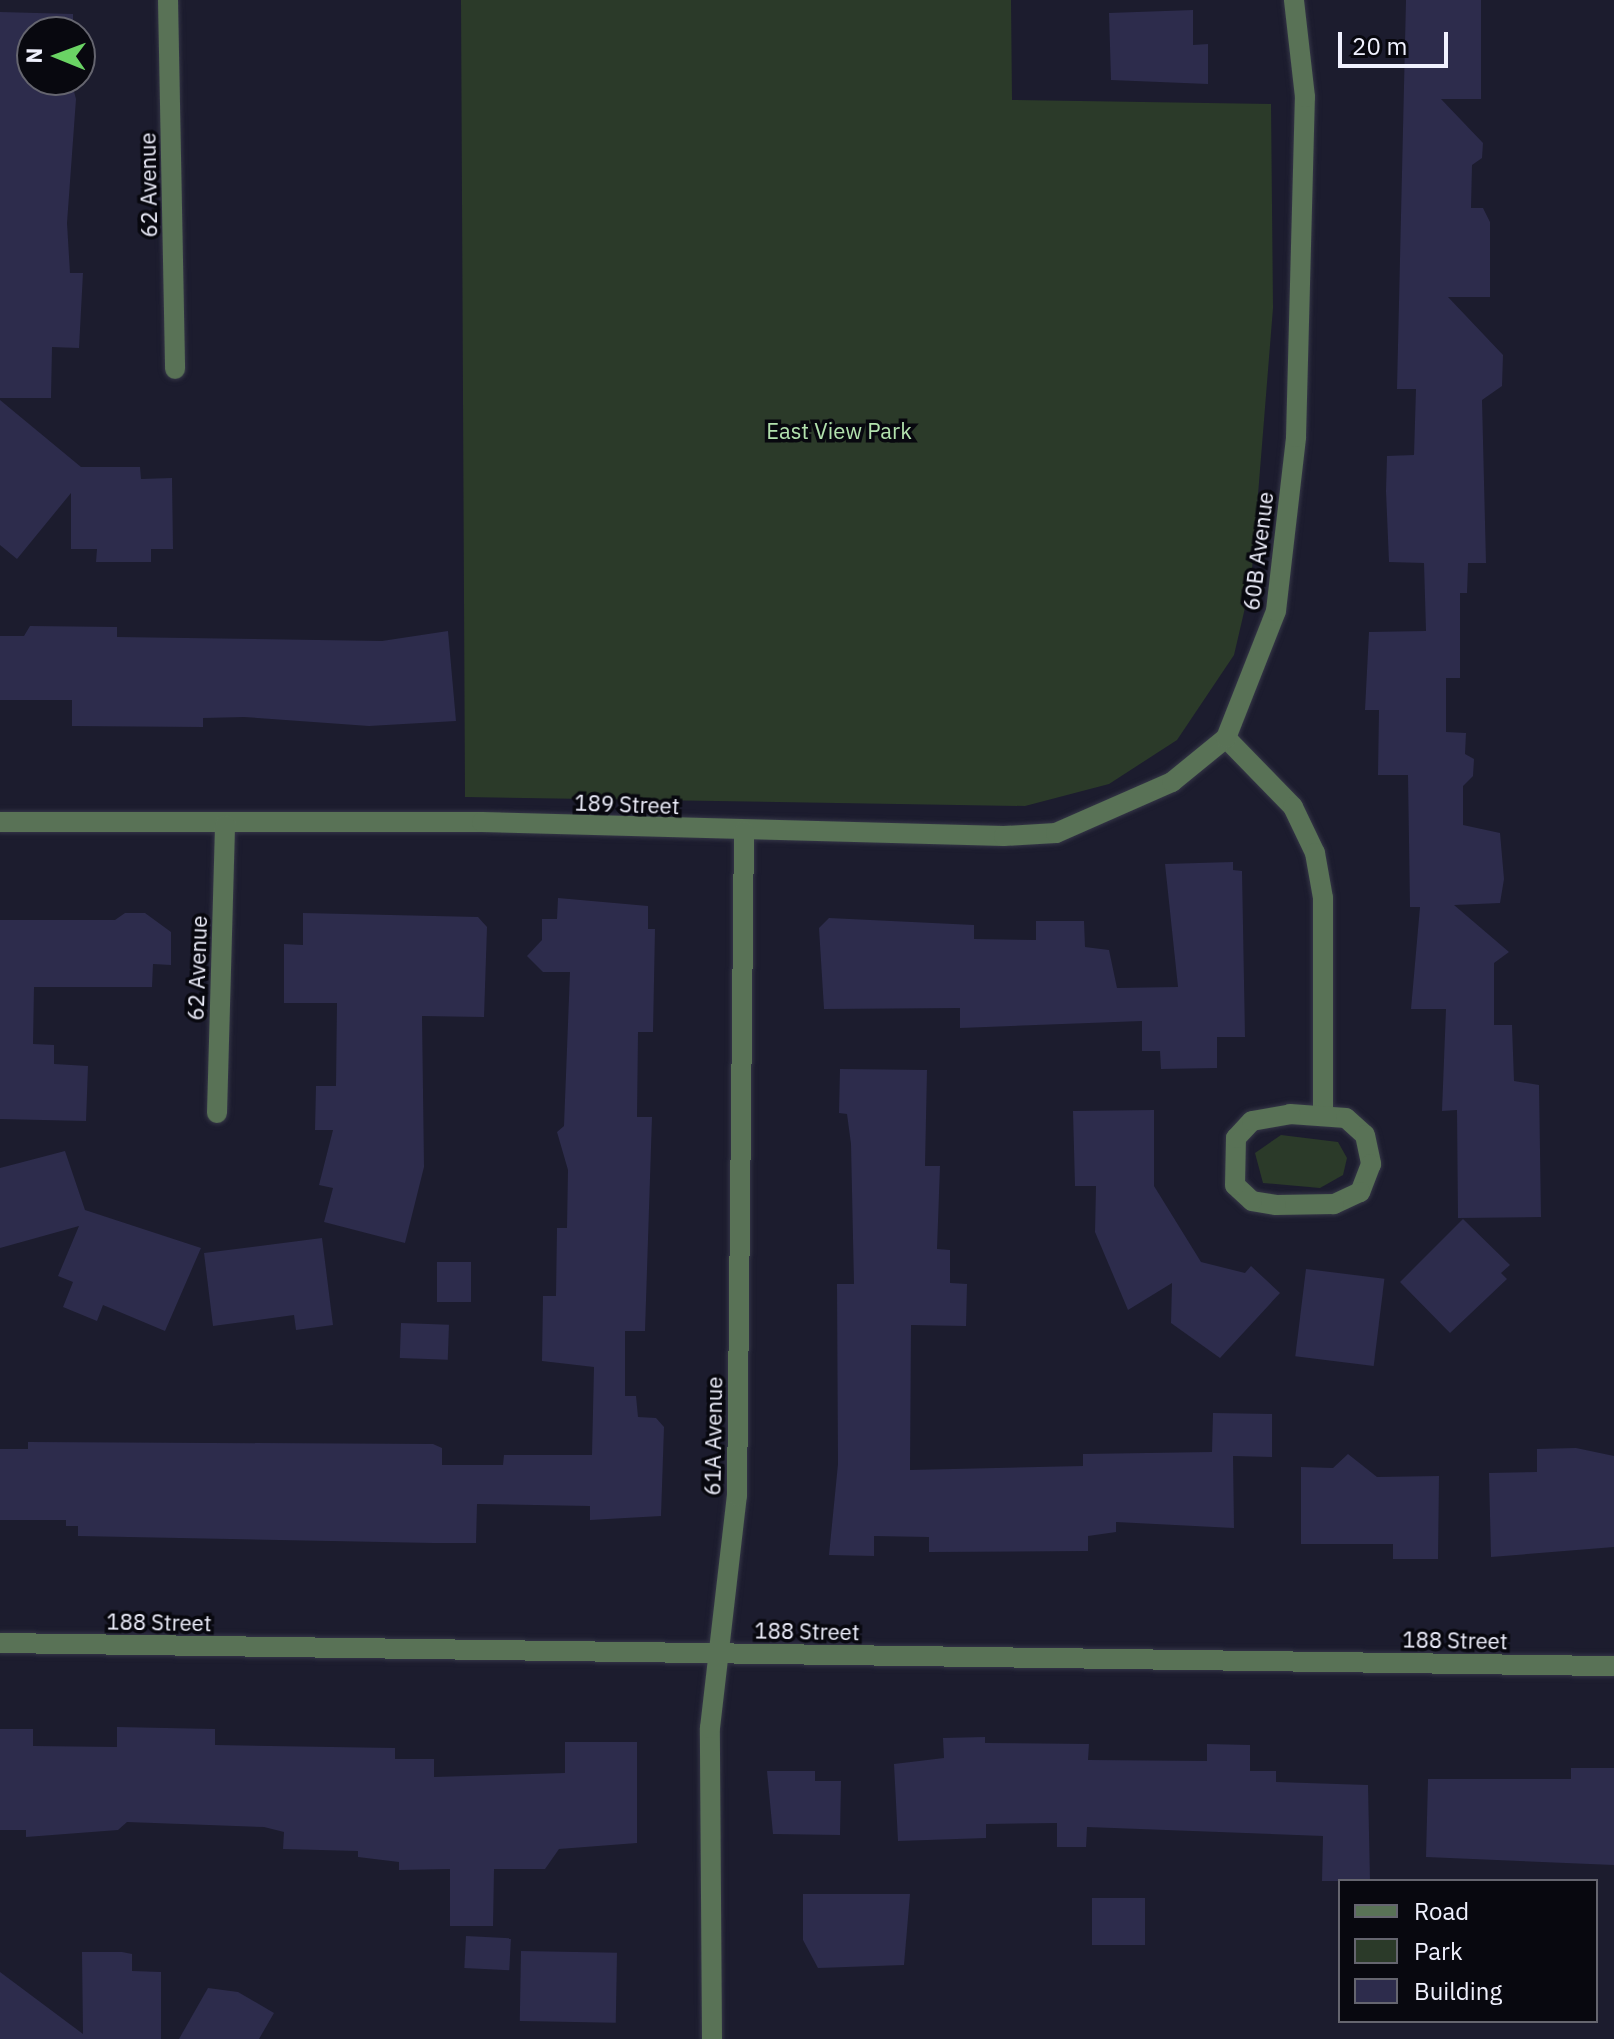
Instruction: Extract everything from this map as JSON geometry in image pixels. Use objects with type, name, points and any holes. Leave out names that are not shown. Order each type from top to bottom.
[{"type":"street","name":"62 Avenue","points":[[168,0],[175,369]]},
{"type":"street","name":"60B Avenue","points":[[1226,738],[1276,611],[1296,437],[1305,97],[1294,0]]},
{"type":"street","name":"189 Street","points":[[0,822],[225,825],[482,822],[744,831],[1056,833],[1172,782],[1226,738]]},
{"type":"street","points":[[1226,738],[1293,807],[1315,853],[1323,898],[1323,1115]]},
{"type":"street","name":"62 Avenue","points":[[217,1113],[225,825]]},
{"type":"street","name":"61A Avenue","points":[[712,2039],[710,1728],[737,1496],[744,831]]},
{"type":"street","points":[[1323,1115],[1346,1118],[1365,1135],[1371,1164],[1360,1192],[1334,1204],[1276,1205],[1252,1201],[1235,1185],[1236,1138],[1252,1121],[1323,1115]]},
{"type":"street","name":"188 Street","points":[[0,1643],[1614,1666]]},
{"type":"green space","name":"East View Park","points":[[461,0],[1011,0],[1012,100],[1271,104],[1273,308],[1251,582],[1234,655],[1177,740],[1109,784],[1025,806],[465,797]]},
{"type":"green space","points":[[1281,1135],[1338,1142],[1347,1158],[1343,1175],[1320,1188],[1263,1183],[1255,1153]]},
{"type":"building","points":[[1406,0],[1481,0],[1481,99],[1441,99],[1483,143],[1482,158],[1472,165],[1471,208],[1483,208],[1490,222],[1490,297],[1448,297],[1503,355],[1502,386],[1482,400],[1486,563],[1468,563],[1467,593],[1460,593],[1460,678],[1446,678],[1446,732],[1466,733],[1465,754],[1474,759],[1473,776],[1463,786],[1463,825],[1500,833],[1504,879],[1500,903],[1454,905],[1509,952],[1494,963],[1494,1025],[1512,1025],[1514,1081],[1539,1085],[1541,1217],[1458,1218],[1457,1110],[1442,1111],[1446,1009],[1411,1009],[1420,907],[1410,907],[1408,775],[1378,775],[1379,710],[1365,710],[1369,632],[1426,631],[1424,563],[1389,562],[1386,491],[1387,456],[1414,455],[1416,389],[1397,389]]},
{"type":"building","points":[[1193,10],[1193,45],[1208,44],[1208,84],[1111,80],[1109,13]]},
{"type":"building","points":[[0,12],[73,14],[16,16],[16,96],[75,96],[76,99],[67,223],[70,273],[83,273],[79,348],[52,347],[51,398],[0,398]]},
{"type":"building","points":[[0,400],[81,467],[140,467],[141,479],[172,478],[173,549],[151,549],[151,562],[96,562],[97,549],[71,549],[71,493],[17,559],[0,545]]},
{"type":"building","points":[[30,626],[117,627],[117,637],[382,641],[448,631],[456,721],[369,726],[244,717],[203,718],[203,727],[72,726],[72,700],[0,700],[0,636],[24,636]]},
{"type":"building","points":[[1233,862],[1233,870],[1242,871],[1245,1037],[1217,1037],[1217,1068],[1161,1069],[1160,1051],[1142,1051],[1142,1021],[960,1028],[960,1008],[824,1009],[819,928],[829,918],[974,925],[974,939],[1036,940],[1036,921],[1084,921],[1085,947],[1109,950],[1117,988],[1178,987],[1165,864]]},
{"type":"building","points":[[558,898],[648,906],[648,929],[655,929],[653,1032],[638,1032],[637,1117],[652,1117],[645,1331],[625,1331],[625,1396],[636,1396],[638,1417],[656,1418],[664,1427],[661,1516],[590,1520],[590,1506],[477,1504],[476,1543],[78,1536],[78,1526],[66,1526],[66,1520],[0,1520],[0,1449],[28,1449],[28,1442],[433,1444],[442,1448],[442,1465],[503,1465],[504,1455],[592,1455],[594,1367],[542,1361],[543,1296],[556,1296],[557,1228],[567,1228],[568,1170],[557,1132],[564,1126],[570,972],[543,972],[527,956],[542,940],[542,919],[557,919]]},
{"type":"building","points":[[125,913],[145,913],[171,932],[171,965],[153,964],[152,987],[34,987],[33,1044],[54,1045],[54,1064],[88,1066],[86,1121],[0,1119],[0,920],[115,920]]},
{"type":"building","points":[[303,913],[478,917],[487,927],[484,1017],[422,1016],[424,1167],[405,1243],[324,1222],[333,1188],[319,1185],[333,1130],[315,1130],[316,1086],[336,1086],[337,1003],[284,1003],[284,944],[303,945]]},
{"type":"building","points":[[840,1069],[927,1070],[925,1166],[940,1166],[937,1249],[950,1250],[950,1283],[967,1284],[966,1326],[911,1325],[910,1470],[1083,1466],[1083,1454],[1212,1452],[1213,1413],[1272,1414],[1272,1457],[1233,1456],[1234,1528],[1116,1522],[1116,1532],[1088,1536],[1088,1551],[929,1552],[929,1537],[874,1536],[874,1556],[829,1555],[838,1464],[837,1284],[854,1284],[851,1144],[847,1114],[839,1113]]},
{"type":"building","points":[[1154,1110],[1154,1186],[1201,1262],[1245,1273],[1251,1266],[1280,1293],[1220,1358],[1171,1323],[1172,1283],[1128,1310],[1095,1232],[1096,1186],[1075,1186],[1073,1111]]},
{"type":"building","points":[[65,1151],[85,1210],[201,1248],[165,1331],[103,1305],[97,1321],[63,1307],[73,1282],[58,1276],[79,1226],[0,1248],[0,1168]]},
{"type":"building","points":[[1463,1219],[1510,1265],[1501,1273],[1507,1279],[1450,1333],[1400,1282]]},
{"type":"building","points":[[322,1238],[333,1325],[296,1330],[294,1315],[213,1326],[204,1253]]},
{"type":"building","points":[[437,1262],[471,1262],[471,1302],[437,1302]]},
{"type":"building","points":[[1306,1269],[1384,1279],[1374,1366],[1295,1356]]},
{"type":"building","points":[[401,1323],[449,1325],[448,1360],[400,1358]]},
{"type":"building","points":[[1576,1448],[1614,1456],[1614,1547],[1491,1557],[1489,1473],[1537,1472],[1537,1449]]},
{"type":"building","points":[[1348,1454],[1377,1477],[1439,1476],[1438,1559],[1393,1559],[1393,1544],[1301,1544],[1301,1467],[1333,1468]]},
{"type":"building","points":[[117,1727],[215,1729],[215,1745],[395,1748],[395,1759],[434,1759],[434,1777],[565,1773],[565,1742],[637,1742],[637,1843],[559,1849],[545,1869],[494,1869],[493,1926],[450,1926],[450,1869],[399,1870],[399,1862],[358,1857],[358,1851],[283,1849],[284,1832],[264,1827],[127,1822],[118,1830],[26,1837],[26,1830],[0,1830],[0,1729],[33,1729],[33,1746],[117,1747]]},
{"type":"building","points":[[985,1737],[985,1743],[1089,1744],[1088,1760],[1207,1761],[1207,1744],[1250,1745],[1250,1771],[1276,1771],[1276,1782],[1368,1785],[1370,1879],[1322,1881],[1323,1836],[1087,1827],[1086,1847],[1057,1847],[1057,1823],[986,1824],[986,1838],[898,1841],[894,1764],[944,1758],[943,1738]]},
{"type":"building","points":[[1571,1768],[1614,1768],[1614,1865],[1426,1857],[1428,1779],[1571,1779]]},
{"type":"building","points":[[767,1771],[815,1771],[815,1781],[841,1781],[840,1835],[773,1834]]},
{"type":"building","points":[[803,1894],[910,1894],[904,1965],[818,1968],[803,1940]]},
{"type":"building","points":[[1092,1898],[1145,1898],[1145,1945],[1092,1945]]},
{"type":"building","points":[[466,1936],[511,1938],[509,1970],[464,1968]]},
{"type":"building","points":[[521,1951],[617,1953],[616,2023],[520,2021]]},
{"type":"building","points":[[82,1952],[132,1954],[132,1971],[161,1972],[161,2039],[0,2039],[0,1972],[83,2034]]},
{"type":"building","points":[[208,1988],[238,1992],[274,2013],[259,2039],[179,2039]]}]
